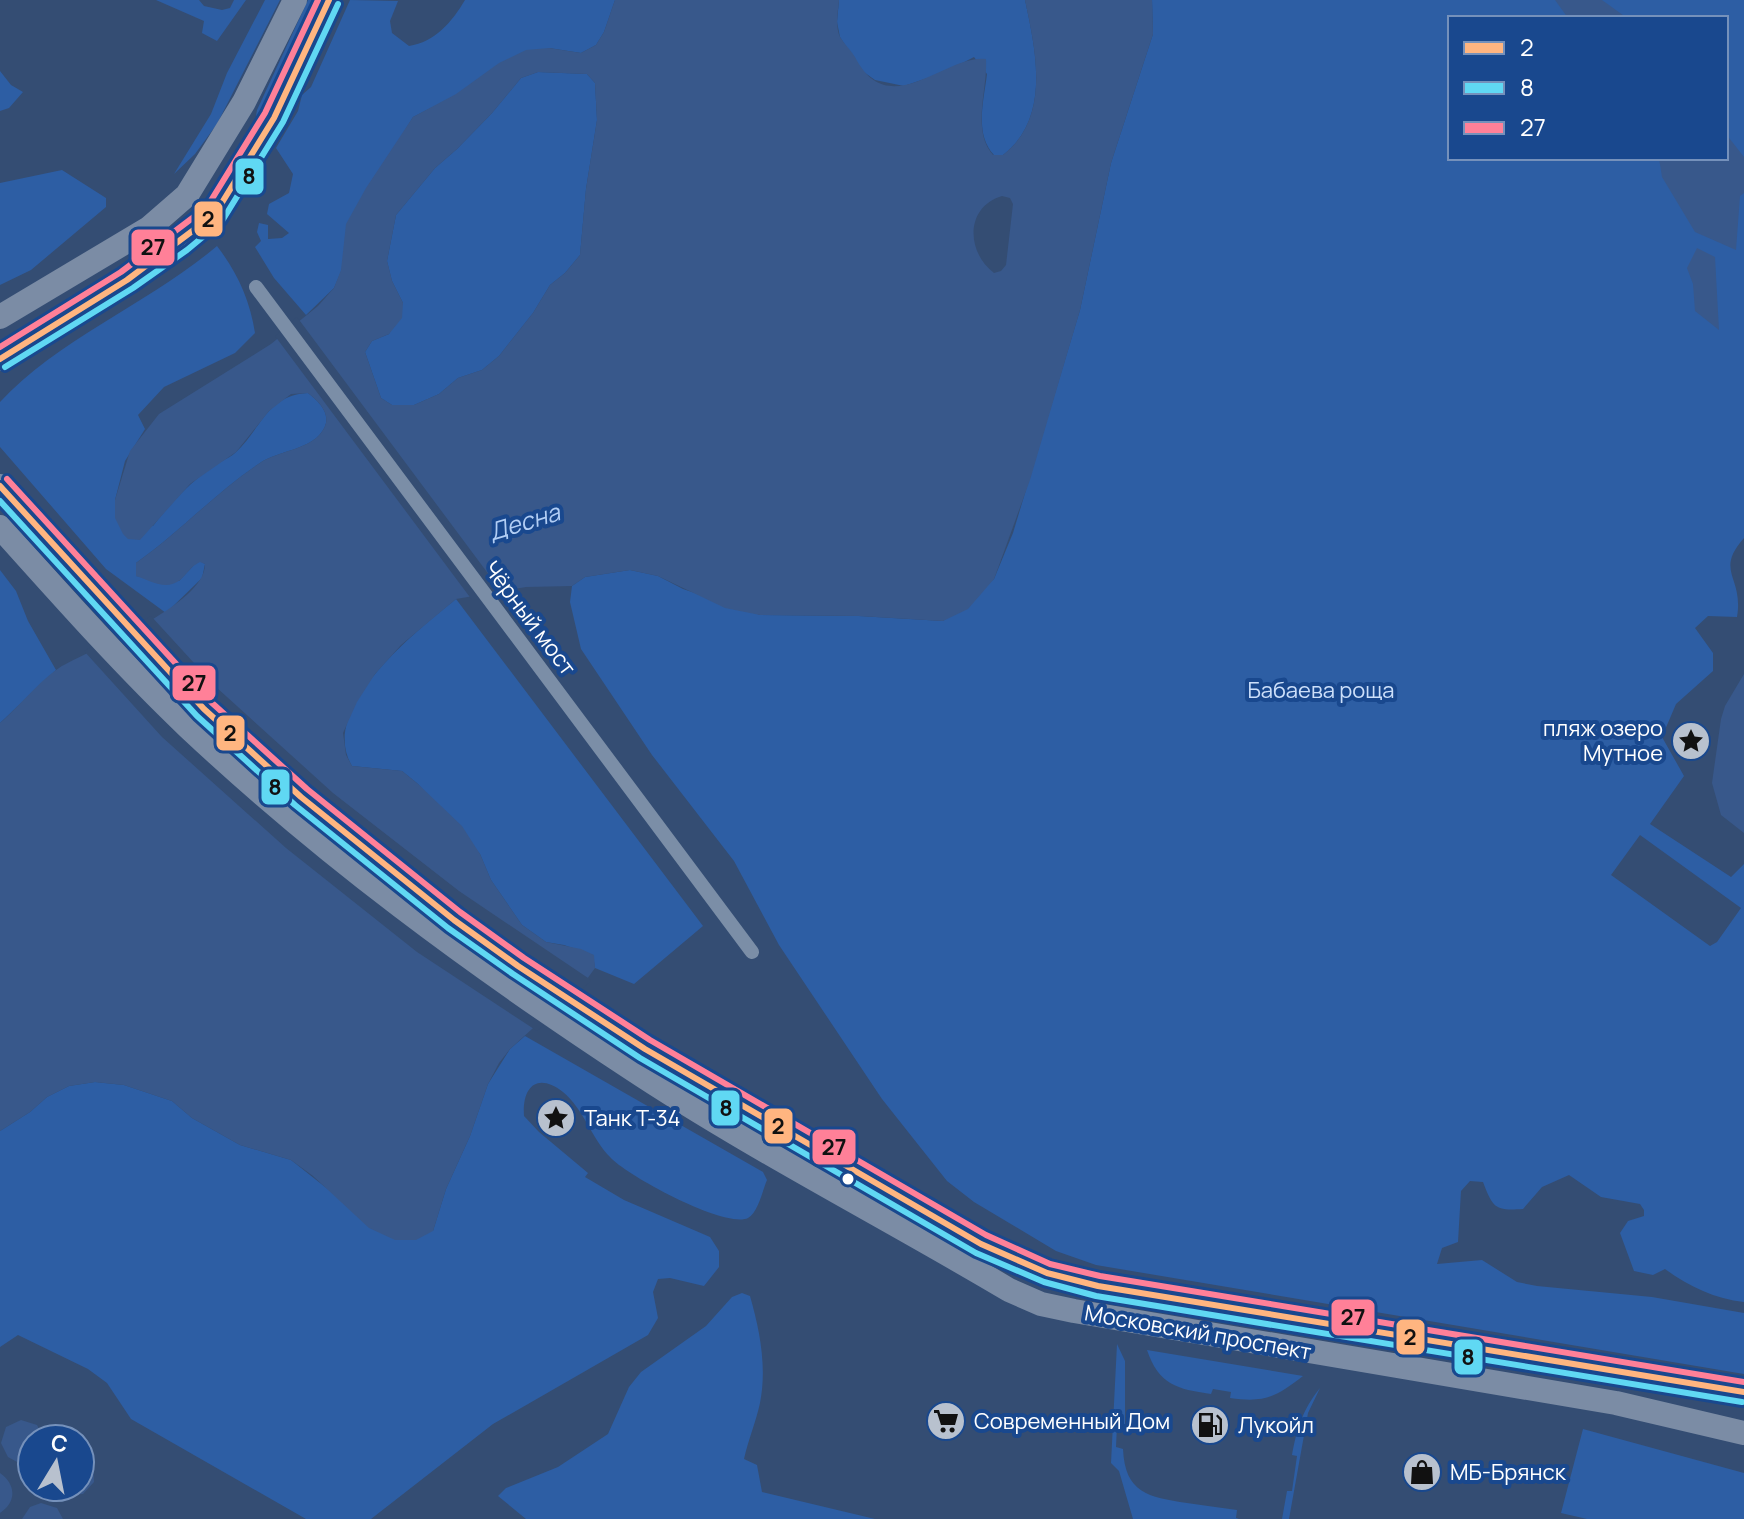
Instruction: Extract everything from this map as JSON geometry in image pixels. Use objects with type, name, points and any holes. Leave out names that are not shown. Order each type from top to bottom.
[{"type":"main road","points":[[0,317],[149,228],[187,195],[244,102],[295,0]]},
{"type":"main road","points":[[0,359],[137,273],[215,214],[274,118],[329,0]]},
{"type":"main road","name":"Московский проспект","points":[[0,486],[204,709],[301,797],[454,920],[518,966],[714,1120],[1009,1290],[1041,1304],[1616,1403],[1744,1433]]},
{"type":"main road","name":"Московский проспект","points":[[0,527],[98,635],[187,726],[341,860],[441,938],[638,1059],[981,1244],[1047,1273],[1142,1294],[1744,1392]]},
{"type":"street","name":"Чёрный мост","points":[[258,290],[752,952]]},
{"type":"green space","points":[[156,0],[199,0],[204,6],[222,10],[230,8],[234,0],[246,0],[217,41],[202,33],[204,21]]},
{"type":"green space","points":[[265,0],[280,0],[217,124],[195,154],[174,174],[211,114],[227,73]]},
{"type":"green space","points":[[308,0],[317,0],[260,119],[255,122],[257,110]]},
{"type":"green space","points":[[350,0],[398,1],[390,21],[392,33],[409,46],[427,40],[442,30],[465,0],[615,0],[596,45],[581,53],[549,48],[413,117],[394,148],[334,288],[306,315],[274,278],[255,247],[261,241],[257,232],[259,223],[268,225],[268,239],[282,238],[289,233],[267,214],[269,204],[289,193],[293,174],[276,148],[298,111],[302,95],[311,87]]},
{"type":"green space","points":[[839,0],[1025,0],[1036,62],[1036,83],[1028,122],[1018,140],[1003,155],[994,155],[988,147],[982,127],[987,74],[974,57],[945,72],[904,86],[875,80],[861,70],[840,37],[837,22]]},
{"type":"green space","name":"Бабаева роща","points":[[1152,0],[1744,0],[1744,538],[1735,549],[1730,567],[1737,592],[1737,617],[1708,616],[1695,628],[1713,653],[1713,671],[1676,704],[1662,737],[1684,776],[1650,824],[1731,877],[1744,864],[1744,1302],[1702,1291],[1665,1269],[1653,1275],[1634,1271],[1620,1233],[1628,1221],[1644,1216],[1640,1204],[1601,1197],[1569,1175],[1542,1187],[1523,1209],[1496,1206],[1483,1182],[1470,1181],[1461,1191],[1458,1242],[1442,1248],[1437,1264],[1482,1260],[1517,1282],[1652,1297],[1744,1313],[1744,1374],[1096,1265],[1056,1251],[974,1202],[947,1181],[882,1099],[779,945],[734,861],[652,755],[581,649],[570,602],[572,586],[585,577],[630,570],[658,576],[683,589],[760,615],[943,621],[994,579],[1013,533],[1080,310],[1111,163],[1153,34]],"holes":[[[1640,835],[1741,908],[1717,942],[1710,946],[1611,875]]]},
{"type":"green space","points":[[0,71],[11,85],[23,92],[9,108],[0,111]]},
{"type":"green space","points":[[538,72],[587,74],[595,83],[597,120],[580,255],[550,285],[533,313],[499,356],[482,370],[458,378],[439,394],[414,405],[392,405],[381,398],[365,352],[372,341],[389,334],[403,303],[392,281],[387,261],[396,215],[435,168],[492,113],[521,78]]},
{"type":"green space","points":[[62,170],[106,198],[106,207],[31,270],[0,285],[0,183]]},
{"type":"green space","points":[[217,246],[242,287],[255,333],[235,353],[164,387],[138,415],[145,429],[125,461],[115,500],[153,526],[193,482],[235,453],[266,415],[283,400],[308,393],[321,406],[326,421],[315,439],[260,463],[136,563],[136,576],[179,581],[200,561],[205,564],[202,578],[166,613],[106,569],[0,447],[0,402],[50,358]]},
{"type":"green space","points":[[0,570],[16,591],[28,621],[56,670],[0,723]]},
{"type":"green space","points":[[456,599],[703,926],[634,984],[595,968],[593,955],[546,942],[522,925],[491,880],[480,854],[418,784],[402,771],[352,766],[345,743],[348,720],[359,696],[376,673],[418,630]]},
{"type":"green space","points":[[525,1036],[763,1172],[767,1180],[757,1206],[748,1218],[736,1219],[699,1209],[655,1188],[620,1166],[604,1150],[576,1106],[563,1092],[546,1083],[533,1086],[526,1097],[524,1116],[588,1173],[585,1177],[624,1200],[710,1237],[719,1251],[719,1267],[704,1286],[670,1278],[658,1279],[653,1292],[658,1318],[648,1335],[493,1424],[371,1519],[306,1519],[131,1419],[107,1383],[88,1369],[18,1335],[0,1347],[0,1131],[47,1097],[69,1086],[95,1082],[124,1085],[172,1101],[192,1118],[240,1145],[291,1160],[339,1198],[433,1231],[446,1189],[470,1136],[488,1084],[510,1049]]},
{"type":"green space","points":[[742,1293],[750,1296],[754,1309],[763,1376],[760,1403],[744,1459],[757,1465],[762,1492],[875,1519],[526,1519],[498,1496],[506,1488],[558,1467],[608,1434],[629,1387],[641,1372],[706,1326],[732,1297]]},
{"type":"green space","points":[[1117,1344],[1125,1361],[1125,1425],[1117,1425],[1116,1447],[1123,1449],[1128,1475],[1134,1484],[1150,1495],[1161,1498],[1237,1510],[1236,1518],[1239,1519],[1133,1519],[1119,1471],[1111,1463]]},
{"type":"green space","points":[[1147,1350],[1303,1376],[1270,1397],[1252,1400],[1230,1398],[1231,1392],[1213,1389],[1211,1394],[1171,1383],[1157,1371]]},
{"type":"green space","points":[[1320,1388],[1308,1413],[1289,1519],[1282,1519],[1287,1491],[1292,1491],[1297,1456],[1292,1455],[1299,1427]]},
{"type":"green space","points":[[1583,1429],[1744,1473],[1744,1519],[1587,1519],[1561,1513]]},
{"type":"water","name":"Десна","points":[[615,0],[839,0],[837,23],[840,37],[869,76],[884,85],[901,86],[970,60],[986,59],[983,134],[993,155],[1003,155],[1018,140],[1034,103],[1036,62],[1025,0],[1152,0],[1153,34],[1111,163],[1080,310],[1030,480],[994,579],[968,609],[943,621],[760,615],[725,608],[658,576],[630,570],[585,577],[572,586],[526,587],[456,599],[401,645],[375,674],[357,702],[343,733],[346,755],[352,766],[402,771],[462,826],[480,854],[491,880],[522,925],[546,942],[594,955],[595,968],[587,979],[510,1049],[499,1063],[446,1189],[433,1231],[416,1240],[395,1240],[369,1228],[291,1160],[240,1145],[192,1118],[172,1101],[124,1085],[95,1082],[69,1086],[47,1097],[0,1131],[0,723],[59,668],[144,624],[187,595],[200,579],[205,564],[200,562],[180,580],[164,585],[136,576],[136,563],[260,463],[315,439],[325,427],[326,416],[308,393],[291,394],[269,411],[236,452],[190,484],[140,540],[128,539],[115,518],[115,500],[130,451],[159,414],[271,344],[318,306],[334,288],[341,270],[346,224],[413,117],[456,94],[499,63],[526,50],[549,48],[581,53],[596,45]],"holes":[[[538,72],[587,74],[595,83],[597,120],[580,255],[550,285],[533,313],[499,356],[482,370],[458,378],[439,394],[414,405],[392,405],[381,398],[365,352],[372,341],[389,334],[402,318],[403,303],[392,281],[387,261],[396,215],[435,168],[492,113],[521,78]],[[1002,196],[1010,198],[1013,204],[1006,265],[994,273],[978,254],[974,231],[981,210]]]},
{"type":"water","points":[[1555,0],[1602,0],[1624,16],[1567,16]]},
{"type":"water","points":[[1728,137],[1744,157],[1744,193],[1740,196],[1736,250],[1695,232],[1662,177],[1659,160],[1728,160]]},
{"type":"water","points":[[1697,248],[1715,257],[1719,330],[1695,311],[1693,284],[1687,268]]},
{"type":"water","points":[[1744,674],[1744,833],[1721,815],[1712,783],[1721,719]]},
{"type":"water","points":[[21,1420],[31,1423],[16,1423],[16,1461],[8,1457],[1,1443],[6,1427]]},
{"type":"water","points":[[0,1473],[12,1488],[12,1498],[0,1513]]},
{"type":"water","points":[[41,1503],[57,1508],[63,1519],[22,1519],[30,1507]]},
{"type":"pier","points":[[297,317],[504,595],[472,600],[275,336]]},
{"type":"pier","points":[[151,616],[216,687],[333,793],[459,891],[590,982],[537,1031],[417,952],[286,848],[162,737],[84,651]]},
{"type":"transit line","name":"27","points":[[0,347],[121,272],[207,207],[265,113],[318,0]]},
{"type":"transit line","name":"2","points":[[0,359],[127,280],[215,214],[274,118],[329,0]]},
{"type":"transit line","name":"8","points":[[5,367],[133,288],[222,221],[283,122],[338,4]]},
{"type":"transit line","name":"27","points":[[7,479],[211,702],[307,789],[460,912],[650,1040],[986,1235],[1050,1264],[1100,1276],[1744,1382]]},
{"type":"transit line","name":"2","points":[[0,486],[204,709],[301,797],[454,920],[645,1049],[981,1244],[1047,1273],[1098,1286],[1744,1392]]},
{"type":"transit line","name":"8","points":[[0,501],[197,716],[295,805],[448,928],[640,1058],[976,1253],[1044,1282],[1096,1296],[1742,1402]]},
{"type":"place","name":"пляж озеро Мутное","points":[[1691,741]]},
{"type":"place","name":"Танк Т-34","points":[[556,1118]]},
{"type":"place","name":"Современный Дом","points":[[946,1421]]},
{"type":"place","name":"Лукойл","points":[[1210,1425]]},
{"type":"place","name":"МБ-Брянск","points":[[1422,1472]]}]
